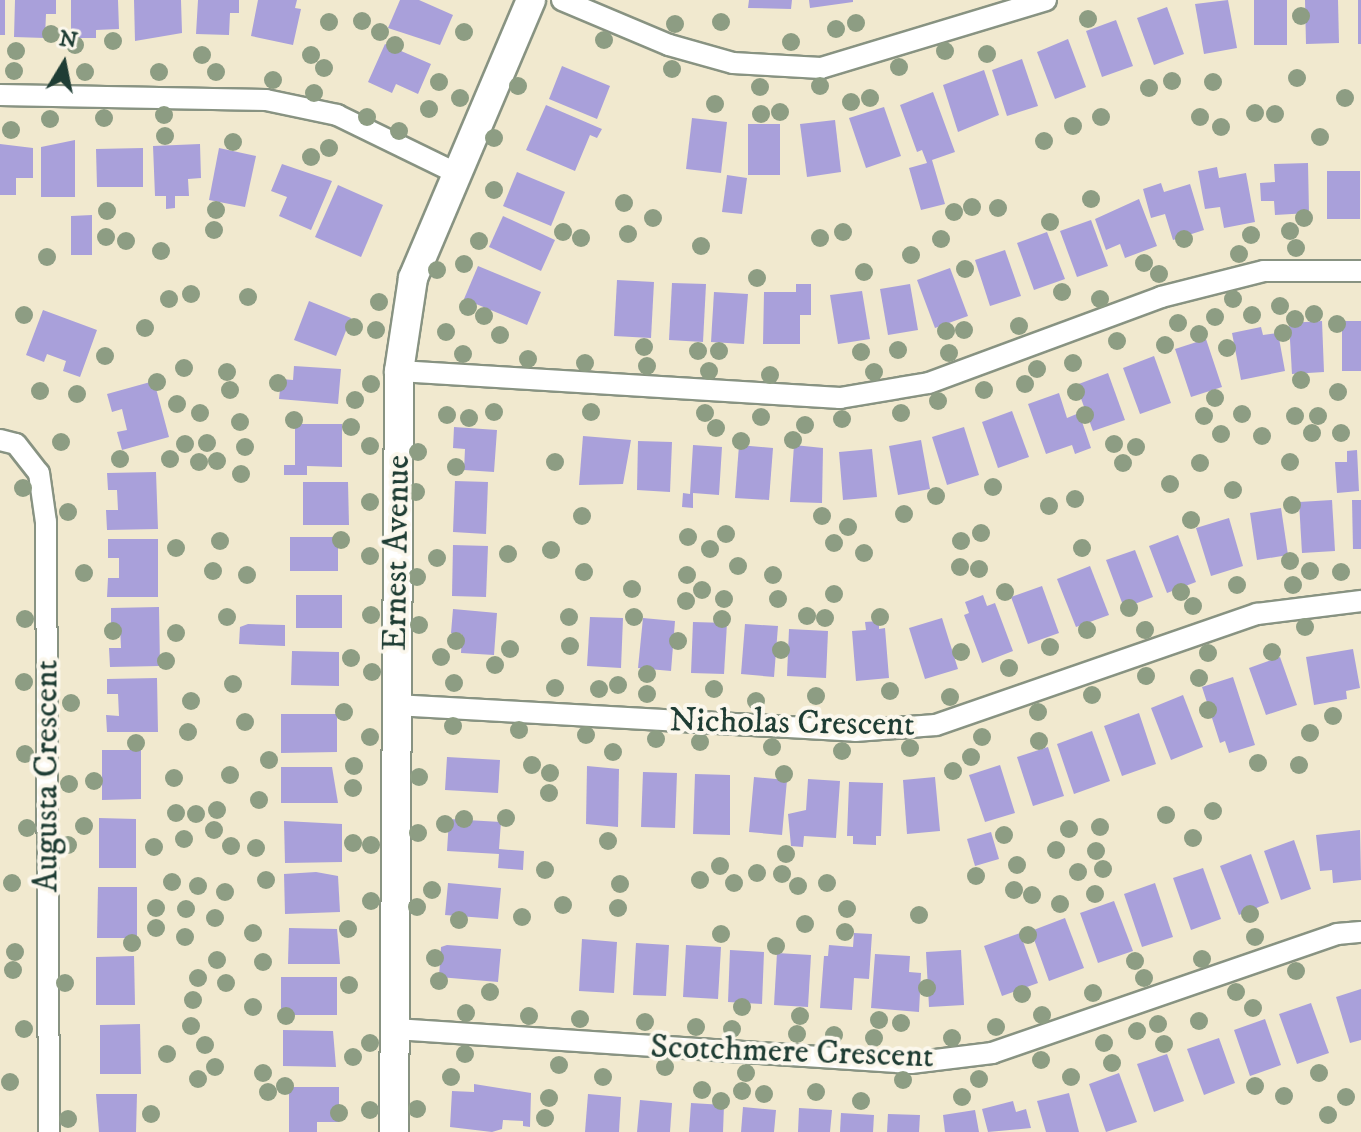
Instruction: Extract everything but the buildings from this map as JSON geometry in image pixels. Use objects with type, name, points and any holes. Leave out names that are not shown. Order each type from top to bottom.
[{"type":"street","name":"Ernest Avenue","points":[[394,1132],[399,371],[413,278],[454,172],[531,0]]},
{"type":"street","points":[[562,0],[669,45],[733,63],[821,68],[1046,0]]},
{"type":"street","points":[[0,95],[266,100],[337,115],[454,172]]},
{"type":"street","points":[[399,371],[840,398],[929,383],[1161,297],[1264,271],[1361,271]]},
{"type":"street","name":"Augusta Crescent","points":[[0,440],[16,444],[39,473],[46,522],[49,1132]]},
{"type":"street","name":"Nicholas Crescent","points":[[395,705],[855,731],[936,725],[1257,614],[1361,601]]},
{"type":"street","name":"Scotchmere Crescent","points":[[395,1029],[911,1063],[992,1053],[1337,934],[1361,932]]}]
